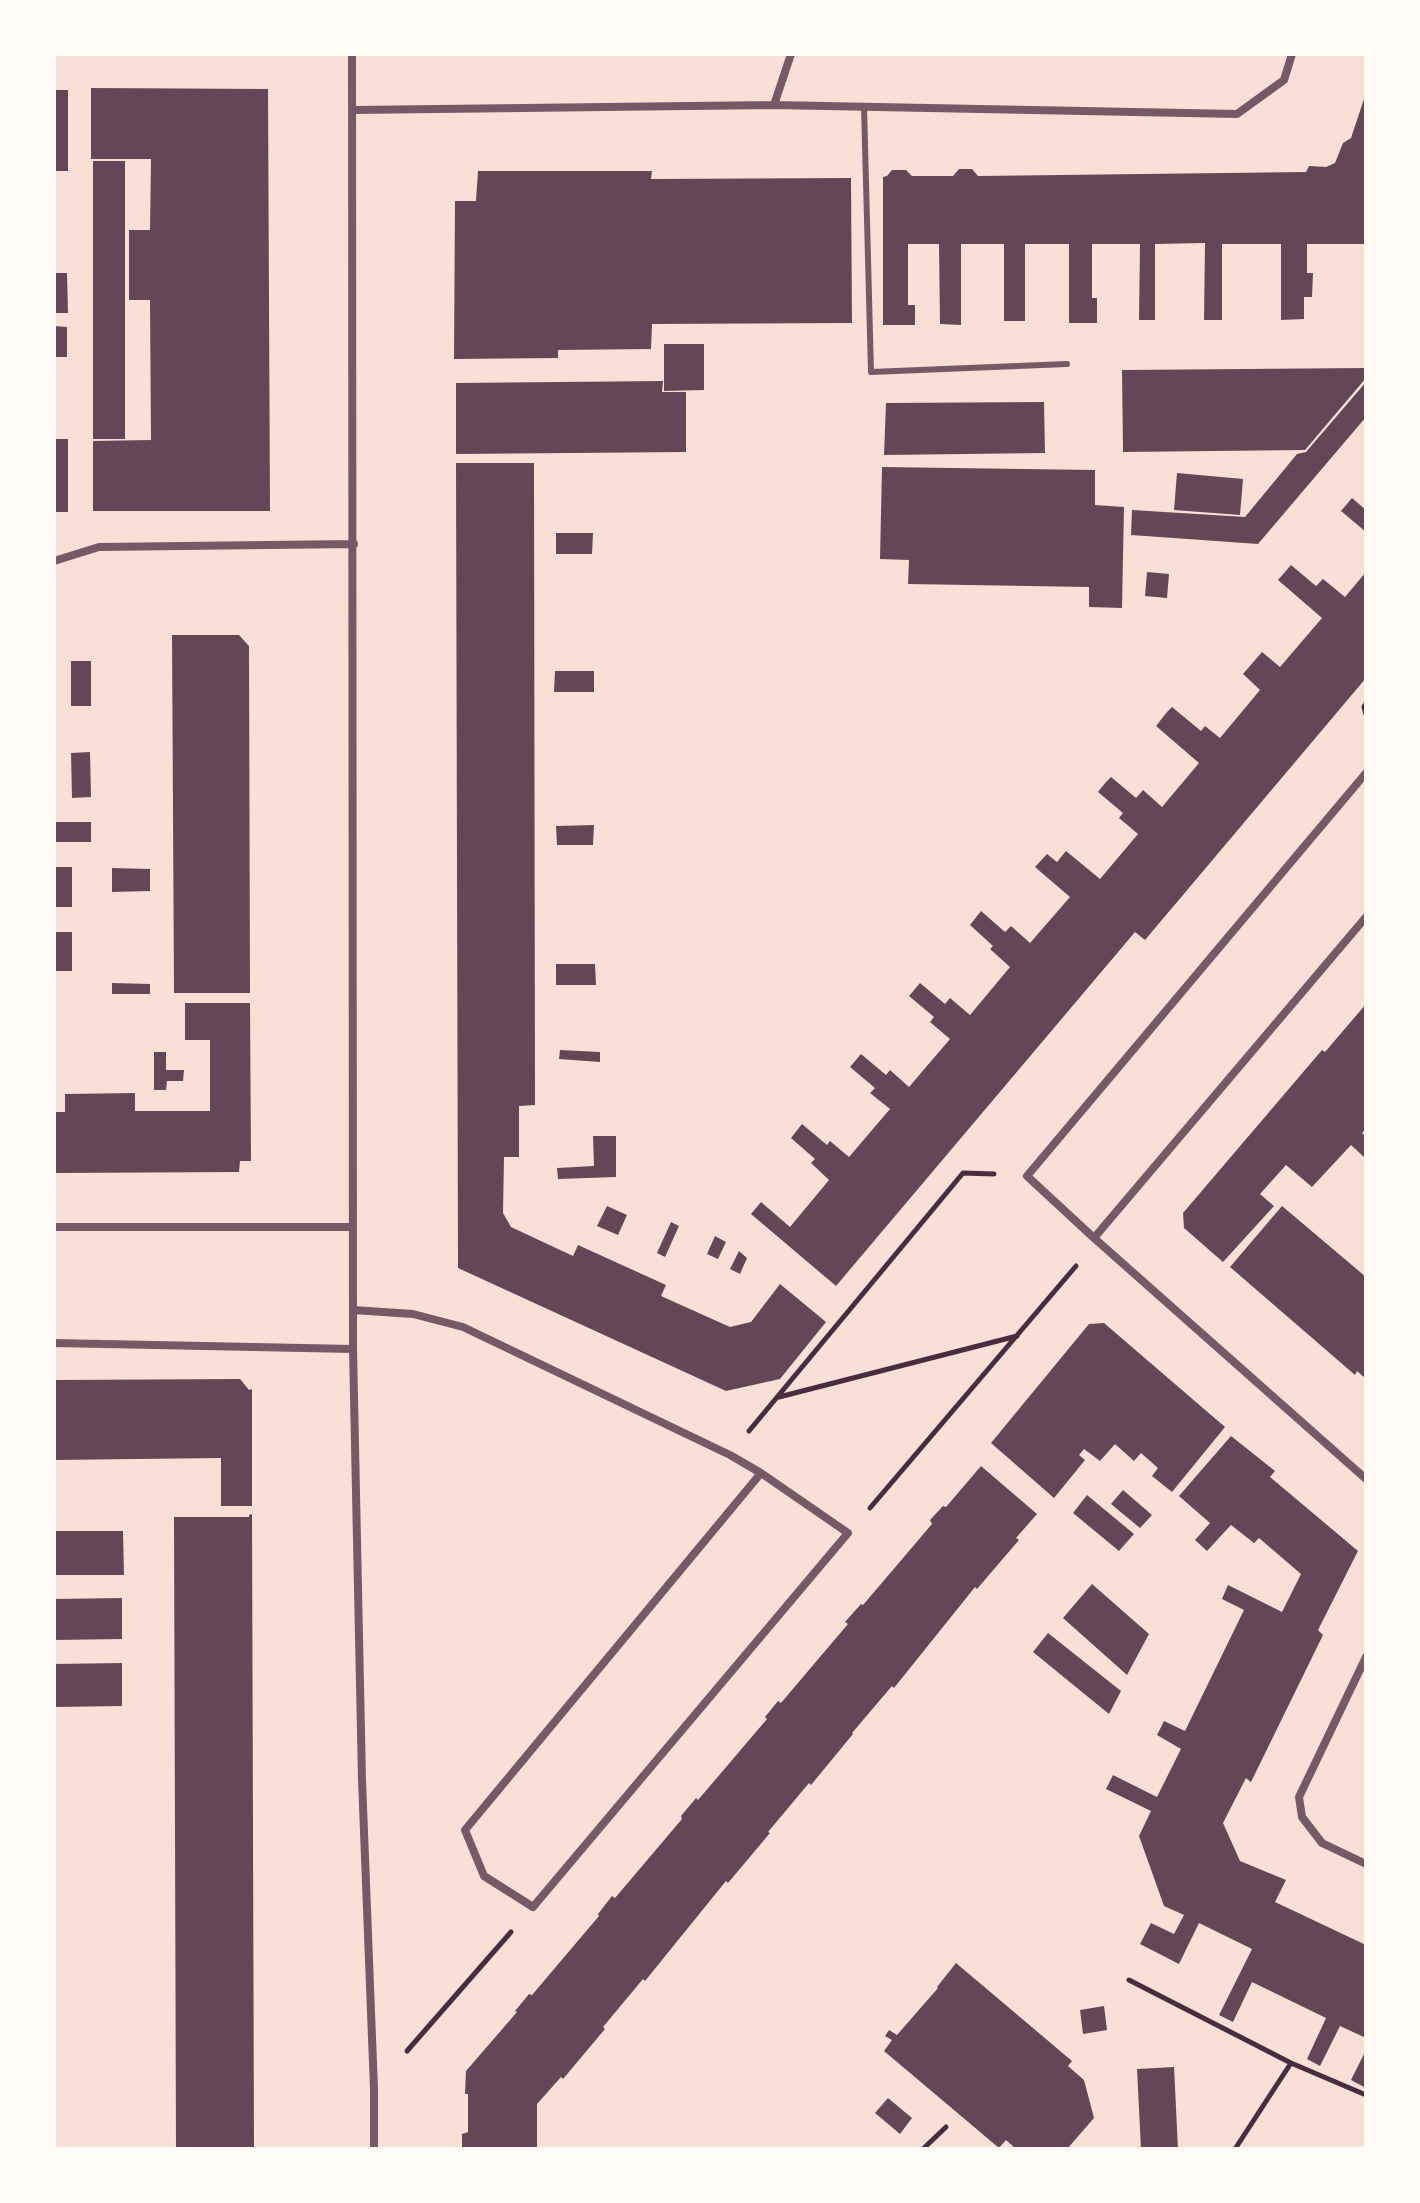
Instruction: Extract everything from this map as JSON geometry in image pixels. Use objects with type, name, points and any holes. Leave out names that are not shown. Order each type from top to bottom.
[{"type":"street","points":[[352,54],[353,1349],[374,2149]]},
{"type":"street","points":[[774,105],[791,54]]},
{"type":"street","points":[[354,110],[774,105],[1237,114],[1284,80],[1292,54]]},
{"type":"street","points":[[54,561],[99,547],[354,544]]},
{"type":"street","points":[[1366,773],[1027,1176],[1366,1479]]},
{"type":"street","points":[[1094,1238],[1366,917]]},
{"type":"street","points":[[54,1227],[353,1227]]},
{"type":"street","points":[[353,1310],[413,1314],[463,1327],[730,1455],[761,1473],[848,1533],[533,1907],[484,1876],[465,1830],[761,1473]]},
{"type":"street","points":[[54,1343],[353,1349]]},
{"type":"street","points":[[1366,1657],[1299,1797],[1302,1817],[1322,1843],[1366,1864]]},
{"type":"lane","points":[[864,106],[871,372],[1067,364]]},
{"type":"path","points":[[1366,704],[1366,714]]},
{"type":"path","points":[[730,1455],[963,1173],[1027,1176]]},
{"type":"path","points":[[848,1533],[1069,1275],[1094,1238]]},
{"type":"path","points":[[778,1397],[1017,1336]]},
{"type":"path","points":[[374,2089],[533,1907]]},
{"type":"path","points":[[1129,1980],[1291,2063],[1366,2095]]},
{"type":"path","points":[[1235,2149],[1291,2063]]},
{"type":"path","points":[[923,2149],[946,2127]]},
{"type":"building","points":[[91,88],[268,89],[270,511],[93,511],[93,441],[151,440],[150,300],[129,300],[129,230],[150,230],[151,159],[91,159]]},
{"type":"building","points":[[54,90],[68,90],[68,171],[54,171]]},
{"type":"building","points":[[1366,93],[1366,244],[1307,244],[1307,273],[1313,273],[1312,297],[1304,297],[1304,319],[1281,320],[1281,244],[1222,244],[1222,320],[1204,320],[1205,243],[1155,244],[1155,320],[1139,320],[1140,244],[1092,244],[1092,298],[1097,298],[1097,323],[1069,323],[1069,244],[1025,244],[1025,321],[1004,321],[1004,244],[961,244],[961,325],[940,324],[939,244],[908,244],[908,305],[915,305],[915,325],[883,325],[883,177],[892,170],[906,170],[912,176],[953,176],[959,169],[972,169],[978,176],[1306,172],[1309,166],[1326,167],[1335,163],[1343,143],[1351,138]]},
{"type":"building","points":[[93,161],[125,161],[125,439],[93,439]]},
{"type":"building","points":[[478,171],[652,171],[651,179],[851,178],[852,323],[652,324],[651,349],[558,350],[558,358],[454,359],[455,201],[476,201]]},
{"type":"building","points":[[54,273],[67,273],[68,313],[54,313]]},
{"type":"building","points":[[54,326],[67,327],[67,357],[54,357]]},
{"type":"building","points":[[664,344],[704,344],[704,390],[664,391]]},
{"type":"building","points":[[1366,368],[1366,378],[1305,450],[1123,452],[1122,370]]},
{"type":"building","points":[[663,381],[662,392],[686,392],[686,452],[456,454],[456,383]]},
{"type":"building","points":[[1366,382],[1366,417],[1258,544],[1131,535],[1132,510],[1245,517],[1297,454],[1306,452]]},
{"type":"building","points":[[1044,402],[1045,453],[884,455],[886,403]]},
{"type":"building","points":[[54,439],[68,439],[68,512],[54,512]]},
{"type":"building","points":[[456,463],[534,463],[535,1105],[519,1106],[519,1157],[504,1157],[503,1213],[511,1227],[573,1256],[578,1245],[666,1285],[661,1296],[730,1327],[751,1322],[780,1284],[826,1322],[780,1379],[726,1391],[458,1268]]},
{"type":"building","points":[[882,467],[1095,470],[1095,505],[1124,507],[1122,608],[1089,607],[1089,587],[908,584],[909,560],[880,559]]},
{"type":"building","points":[[1177,473],[1243,479],[1240,515],[1174,510]]},
{"type":"building","points":[[1352,498],[1366,510],[1366,532],[1341,511]]},
{"type":"building","points":[[556,533],[593,533],[592,554],[556,554]]},
{"type":"building","points":[[1291,565],[1316,586],[1323,579],[1345,597],[1366,572],[1366,678],[1145,940],[1135,932],[836,1286],[751,1214],[761,1202],[790,1227],[829,1180],[811,1163],[815,1159],[791,1138],[802,1124],[827,1145],[830,1141],[849,1157],[890,1109],[870,1093],[875,1088],[850,1067],[861,1054],[886,1075],[890,1070],[909,1087],[950,1039],[930,1022],[934,1017],[909,996],[920,983],[945,1004],[950,998],[970,1015],[1010,967],[970,925],[981,911],[1005,932],[1011,926],[1030,943],[1070,897],[1035,867],[1047,854],[1057,862],[1066,851],[1100,879],[1138,834],[1119,818],[1123,813],[1098,792],[1106,782],[1111,777],[1136,798],[1143,790],[1162,807],[1199,763],[1156,726],[1167,712],[1172,707],[1201,731],[1205,726],[1220,738],[1260,690],[1243,674],[1262,652],[1280,667],[1322,618],[1278,580]]},
{"type":"building","points":[[1147,572],[1169,574],[1167,598],[1145,596]]},
{"type":"building","points":[[172,635],[239,635],[249,646],[250,993],[174,993]]},
{"type":"building","points":[[71,661],[91,661],[91,706],[71,706]]},
{"type":"building","points":[[555,671],[594,671],[594,692],[554,692]]},
{"type":"building","points":[[90,752],[91,797],[72,798],[71,753]]},
{"type":"building","points":[[54,822],[91,822],[91,842],[54,842]]},
{"type":"building","points":[[594,825],[593,845],[557,845],[556,826]]},
{"type":"building","points":[[54,867],[72,867],[72,907],[54,907]]},
{"type":"building","points":[[112,868],[150,869],[150,891],[112,892]]},
{"type":"building","points":[[54,932],[72,932],[72,971],[54,971]]},
{"type":"building","points":[[556,964],[595,964],[596,985],[556,985]]},
{"type":"building","points":[[112,983],[150,984],[150,994],[112,994]]},
{"type":"building","points":[[185,1003],[250,1003],[251,1161],[240,1161],[239,1172],[54,1173],[54,1112],[65,1112],[65,1094],[135,1093],[135,1111],[210,1111],[210,1040],[185,1040]]},
{"type":"building","points":[[1366,1004],[1366,1129],[1362,1133],[1366,1137],[1366,1154],[1364,1157],[1351,1145],[1312,1187],[1286,1165],[1260,1194],[1274,1206],[1223,1262],[1184,1228],[1183,1213],[1322,1050],[1325,1052]]},
{"type":"building","points":[[560,1050],[600,1052],[600,1062],[559,1059]]},
{"type":"building","points":[[154,1052],[166,1052],[166,1070],[184,1070],[183,1081],[167,1081],[166,1090],[154,1090]]},
{"type":"building","points":[[593,1136],[616,1136],[616,1177],[558,1179],[557,1168],[594,1166]]},
{"type":"building","points":[[607,1206],[627,1215],[618,1235],[597,1226]]},
{"type":"building","points":[[1282,1206],[1366,1277],[1366,1379],[1357,1371],[1355,1375],[1230,1267]]},
{"type":"building","points":[[671,1222],[679,1226],[665,1257],[657,1253]]},
{"type":"building","points":[[715,1236],[726,1242],[718,1259],[707,1254]]},
{"type":"building","points":[[739,1251],[747,1258],[740,1274],[730,1269]]},
{"type":"building","points":[[1104,1323],[1225,1427],[1172,1492],[1152,1476],[1158,1468],[1141,1453],[1134,1461],[1115,1444],[1100,1461],[1084,1449],[1079,1455],[1085,1460],[1054,1498],[991,1443],[1089,1324]]},
{"type":"building","points":[[240,1379],[249,1390],[252,1389],[252,1506],[221,1506],[221,1458],[54,1460],[54,1380]]},
{"type":"building","points":[[1231,1436],[1275,1471],[1270,1477],[1358,1551],[1318,1630],[1323,1635],[1251,1782],[1246,1778],[1223,1823],[1240,1861],[1286,1880],[1275,1902],[1366,1945],[1366,2038],[1340,2026],[1320,2066],[1307,2059],[1326,2018],[1252,1982],[1233,2022],[1219,2015],[1252,1949],[1199,1923],[1179,1964],[1140,1944],[1151,1923],[1174,1934],[1184,1915],[1164,1906],[1139,1836],[1151,1811],[1106,1789],[1113,1775],[1157,1797],[1181,1749],[1157,1735],[1164,1721],[1185,1731],[1244,1610],[1222,1599],[1228,1585],[1282,1612],[1301,1574],[1259,1538],[1254,1543],[1231,1525],[1207,1551],[1195,1540],[1210,1523],[1179,1496]]},
{"type":"building","points":[[981,1466],[1037,1514],[1016,1538],[1019,1540],[977,1589],[975,1587],[894,1688],[892,1686],[811,1785],[809,1783],[645,1981],[643,1979],[563,2079],[561,2077],[537,2104],[537,2149],[462,2149],[462,2134],[468,2132],[466,2071],[599,1916],[612,1896],[615,1898],[696,1798],[698,1800],[767,1719],[765,1717],[778,1701],[781,1703],[848,1624],[845,1622],[932,1524],[930,1520],[943,1506],[946,1507]]},
{"type":"building","points":[[1123,1490],[1152,1515],[1140,1528],[1111,1504]]},
{"type":"building","points":[[1087,1495],[1134,1534],[1119,1551],[1073,1513]]},
{"type":"building","points":[[252,1514],[254,2149],[176,2149],[174,1517],[249,1517]]},
{"type":"building","points":[[54,1531],[123,1531],[124,1575],[54,1575]]},
{"type":"building","points":[[1092,1584],[1149,1634],[1127,1675],[1063,1618]]},
{"type":"building","points":[[122,1598],[122,1639],[54,1640],[54,1599]]},
{"type":"building","points":[[1048,1633],[1121,1691],[1109,1714],[1033,1652]]},
{"type":"building","points":[[122,1663],[122,1706],[54,1707],[54,1664]]},
{"type":"building","points":[[956,1963],[1072,2061],[1068,2066],[1084,2080],[1094,2118],[1067,2149],[1016,2149],[1006,2140],[999,2148],[884,2051],[892,2040],[885,2036],[889,2030],[897,2035]]},
{"type":"building","points":[[1104,2006],[1107,2030],[1083,2034],[1080,2010]]},
{"type":"building","points":[[1366,2050],[1366,2088],[1351,2080]]},
{"type":"building","points":[[1174,2067],[1178,2149],[1141,2149],[1137,2069]]},
{"type":"building","points":[[888,2098],[912,2118],[900,2134],[875,2113]]}]
